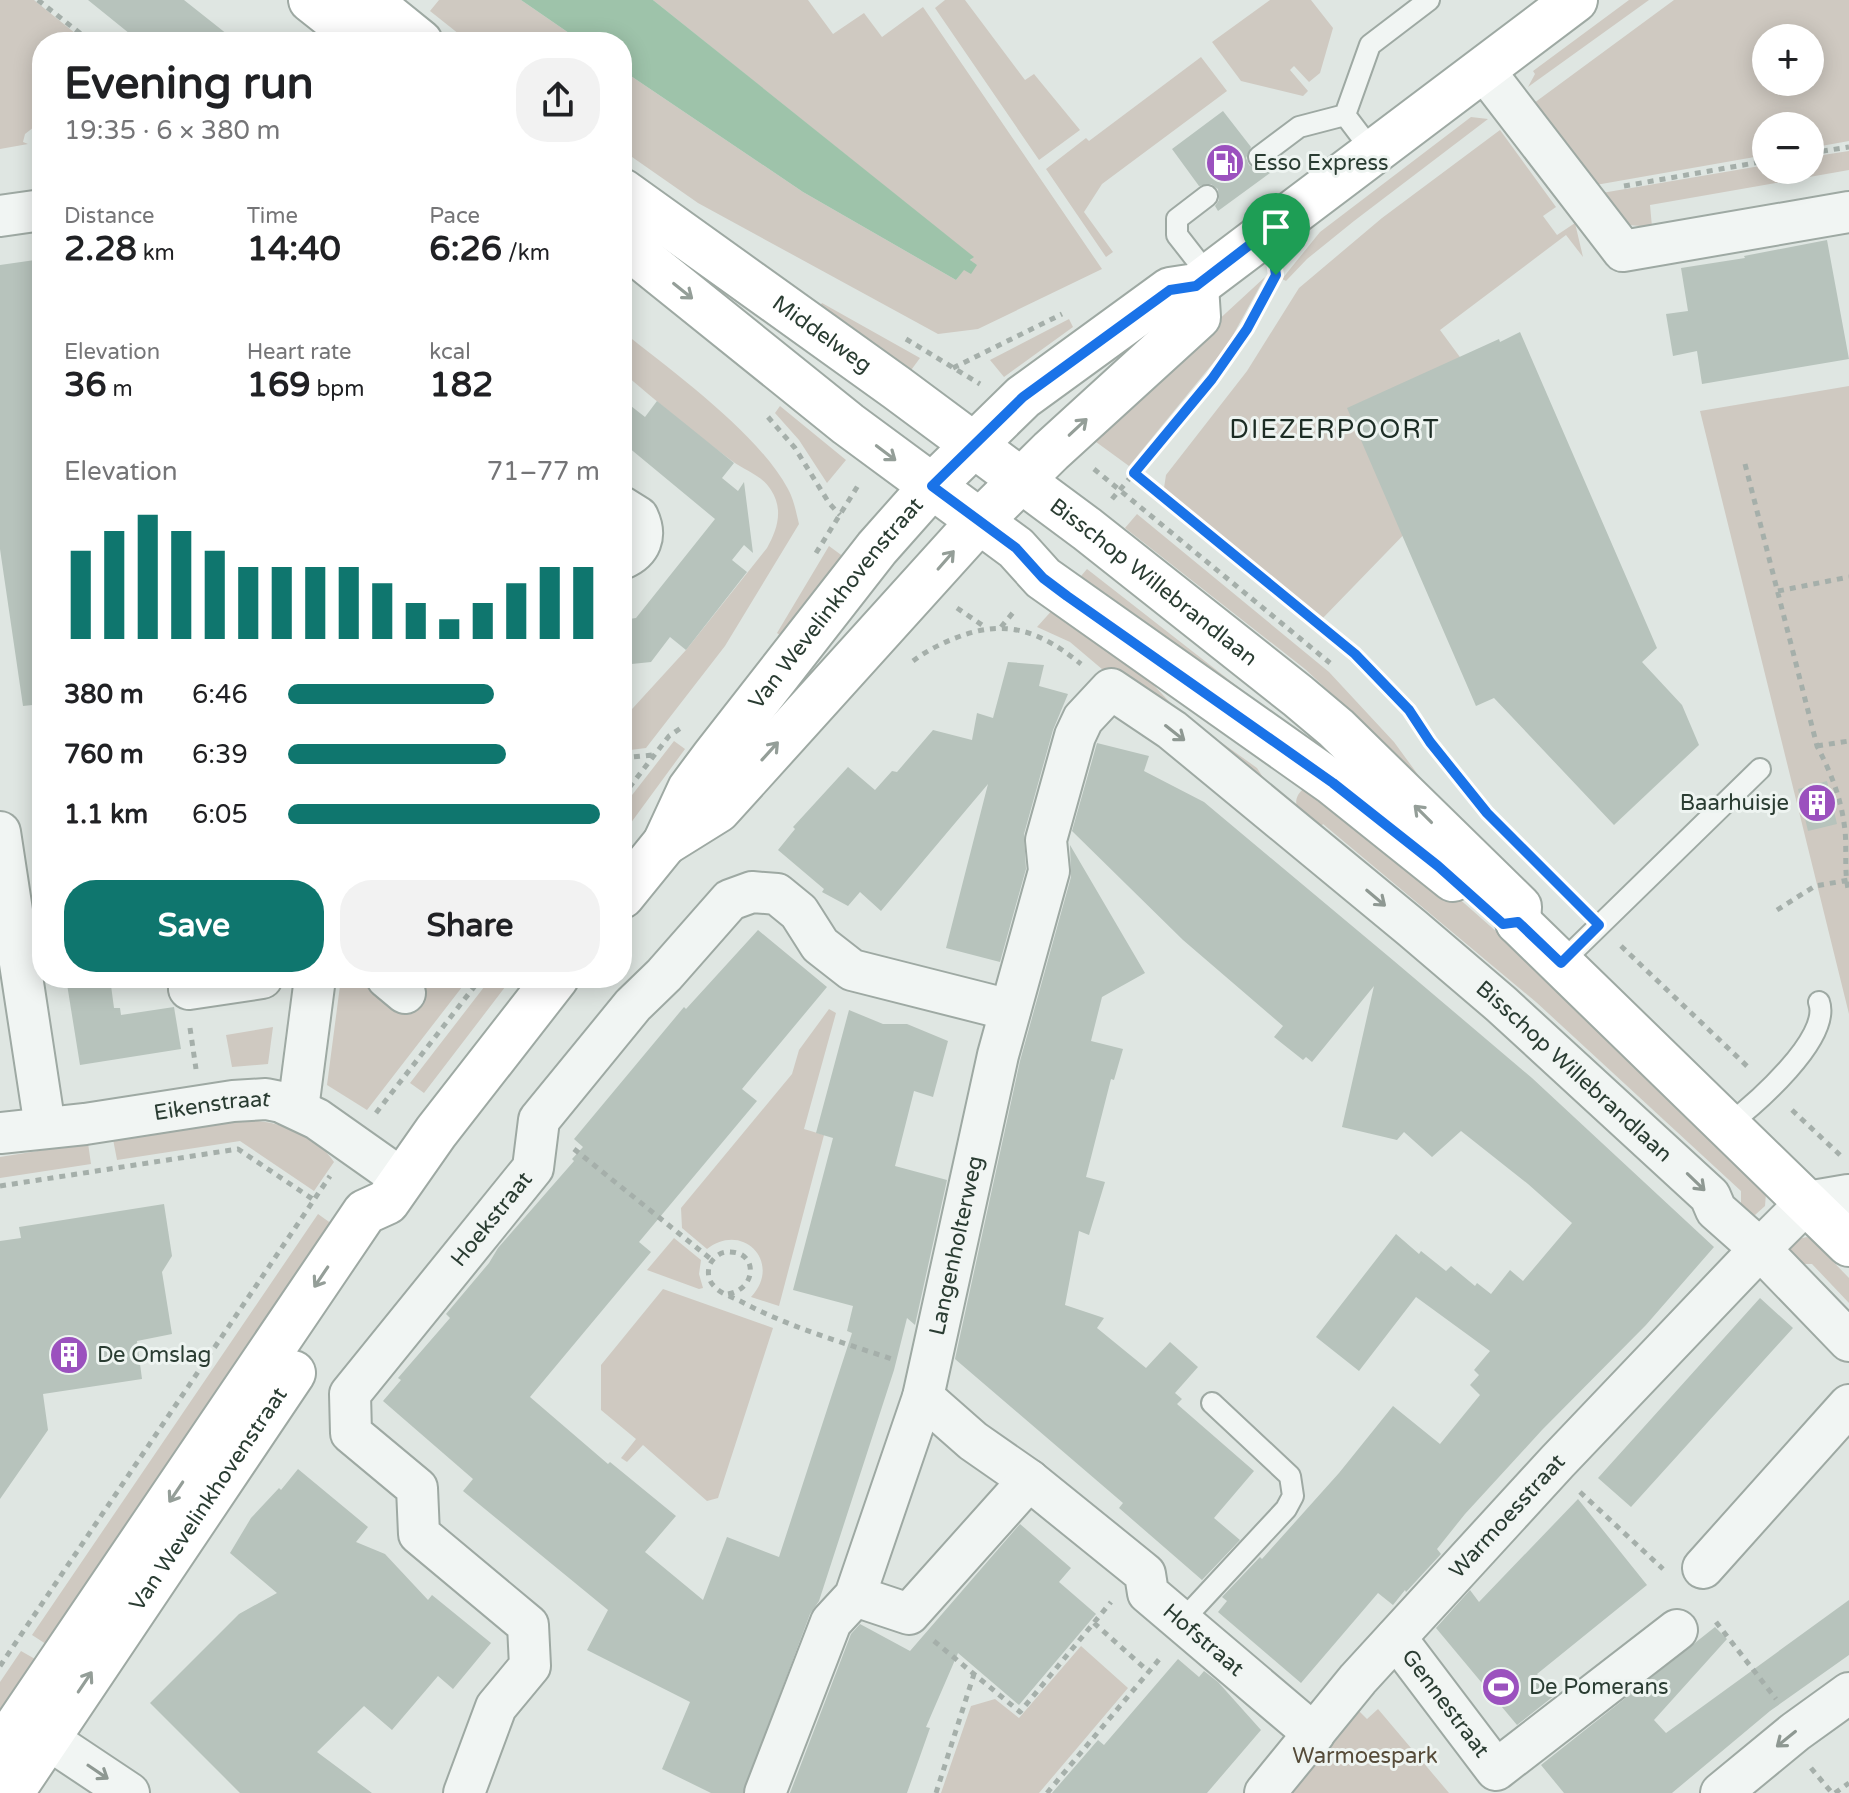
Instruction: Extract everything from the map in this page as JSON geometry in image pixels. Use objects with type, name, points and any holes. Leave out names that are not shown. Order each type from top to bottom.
[{"type":"main road","points":[[311,0],[363,25],[386,32]]},
{"type":"main road","name":"Van Wevelinkhovenstraat","points":[[632,884],[665,843],[690,789],[877,548],[932,486],[1023,397],[1170,290],[1202,281],[1575,0]]},
{"type":"main road","name":"Middelweg","points":[[632,198],[1021,480]]},
{"type":"main road","points":[[632,250],[848,424],[980,521]]},
{"type":"main road","name":"Van Wevelinkhovenstraat","points":[[665,843],[718,810],[980,521],[1198,317],[1202,281]]},
{"type":"main road","name":"Bisschop Willebrandlaan","points":[[1021,480],[1336,728],[1519,907],[1518,922]]},
{"type":"main road","name":"Bisschop Willebrandlaan","points":[[980,521],[1016,548],[1043,578],[1067,596],[1380,819],[1503,924],[1518,922]]},
{"type":"main road","name":"Bisschop Willebrandlaan","points":[[1518,922],[1728,1125],[1835,1197],[1849,1244]]},
{"type":"main road","name":"Van Wevelinkhovenstraat","points":[[11,1793],[23,1737],[365,1212],[395,1190],[548,988]]},
{"type":"street","points":[[1483,69],[1623,251],[1849,212]]},
{"type":"street","points":[[0,216],[32,211]]},
{"type":"street","points":[[632,513],[638,517],[643,534],[632,553]]},
{"type":"street","name":"Bisschop Willebrandlaan","points":[[1111,689],[1172,730],[1501,1004],[1710,1196],[1716,1210],[1760,1249],[1849,1341]]},
{"type":"street","name":"Langenholterweg","points":[[765,1793],[831,1622],[855,1596],[925,1384],[1010,1010],[1049,871],[1046,840],[1075,736],[1083,719],[1111,689]]},
{"type":"street","points":[[1274,742],[1281,819]]},
{"type":"street","points":[[0,832],[45,1127]]},
{"type":"street","points":[[539,1120],[633,1005],[664,975],[730,900],[752,892],[777,894],[799,912],[820,945],[852,970],[1010,1010]]},
{"type":"street","points":[[189,1003],[233,988]]},
{"type":"street","points":[[298,1109],[309,988]]},
{"type":"street","name":"Eikenstraat","points":[[0,1133],[266,1099],[281,1102],[317,1119],[352,1144],[395,1190]]},
{"type":"street","name":"Hoekstraat","points":[[464,1793],[496,1707],[530,1666],[528,1625],[419,1534],[417,1488],[351,1433],[350,1394],[533,1168],[539,1120]]},
{"type":"street","name":"Warmoesstraat","points":[[1265,1793],[1358,1679],[1557,1462],[1760,1249],[1835,1197]]},
{"type":"street","name":"Hofstraat","points":[[925,1384],[973,1441],[1029,1480],[1145,1574],[1148,1593],[1314,1734]]},
{"type":"street","points":[[1703,1568],[1849,1405]]},
{"type":"street","points":[[855,1596],[909,1614],[1029,1480]]},
{"type":"street","name":"Gennestraat","points":[[1396,1638],[1496,1770],[1677,1630]]},
{"type":"street","points":[[1721,1793],[1795,1732],[1849,1693]]},
{"type":"street","points":[[23,1737],[129,1793]]},
{"type":"lane","points":[[1345,115],[1370,45],[1429,0]]},
{"type":"lane","points":[[1345,115],[1373,152]]},
{"type":"lane","points":[[1259,157],[1299,127],[1345,115]]},
{"type":"lane","points":[[1202,281],[1177,235],[1177,219],[1207,196]]},
{"type":"lane","points":[[1561,963],[1760,769]]},
{"type":"lane","points":[[1728,1125],[1770,1089],[1814,1035],[1821,1018],[1819,1002]]},
{"type":"lane","points":[[1184,1625],[1286,1509],[1293,1496],[1290,1476],[1212,1403]]},
{"type":"path","points":[[38,0],[78,32]]},
{"type":"path","points":[[1824,151],[1849,147]]},
{"type":"path","points":[[1582,198],[1595,191],[1752,163]]},
{"type":"path","points":[[1120,489],[1212,379],[1247,329],[1276,275],[1269,230]]},
{"type":"path","points":[[759,410],[795,448],[829,503],[840,515]]},
{"type":"path","points":[[1745,464],[1817,746],[1834,779],[1844,824],[1849,893]]},
{"type":"path","points":[[1134,473],[1355,654],[1409,710],[1430,742],[1487,813]]},
{"type":"path","points":[[1778,591],[1849,577]]},
{"type":"path","points":[[986,627],[1001,627],[1045,640],[1111,689]]},
{"type":"path","points":[[1817,746],[1849,741]]},
{"type":"path","points":[[632,757],[654,755]]},
{"type":"path","points":[[1550,877],[1849,1164]]},
{"type":"path","points":[[1777,910],[1815,886],[1848,880]]},
{"type":"path","points":[[0,1666],[352,1144],[473,988]]},
{"type":"path","points":[[189,1003],[202,1106]]},
{"type":"path","points":[[539,1120],[712,1260]]},
{"type":"path","points":[[0,1186],[238,1149],[314,1200]]},
{"type":"path","points":[[728,1294],[738,1292],[747,1285],[751,1275],[749,1264],[742,1255],[732,1251],[721,1253],[712,1260],[708,1270],[710,1281],[717,1290],[774,1319],[925,1384]]},
{"type":"path","points":[[909,1614],[924,1632],[1020,1712],[1139,1569]]},
{"type":"path","points":[[1094,1623],[1149,1672]]},
{"type":"path","points":[[1047,1793],[1149,1672],[1184,1625]]},
{"type":"path","points":[[936,1793],[974,1674]]},
{"type":"path","points":[[1835,1793],[1849,1783]]},
{"type":"green space","points":[[0,0],[34,0],[74,32],[32,32],[32,129],[25,134],[23,142],[28,144],[0,149]]},
{"type":"green space","points":[[439,0],[521,0],[567,32],[456,32],[430,11]]},
{"type":"green space","points":[[653,0],[808,0],[833,34],[864,13],[882,37],[923,7],[1102,269],[978,329],[938,334],[698,203],[632,157],[632,77],[803,192],[956,280],[973,257]]},
{"type":"green space","points":[[945,0],[965,0],[1025,80],[1034,74],[1080,130],[1039,160],[935,8]]},
{"type":"green space","points":[[1270,0],[1311,0],[1333,28],[1320,73],[1309,82],[1294,66],[1290,70],[1308,91],[1303,96],[1241,81],[1212,42]]},
{"type":"green space","points":[[1629,0],[1649,0],[1528,87],[1535,74],[1533,71]]},
{"type":"green space","points":[[1674,0],[1849,0],[1849,141],[1824,145],[1824,112],[1752,112],[1752,157],[1590,186],[1530,106]]},
{"type":"green space","points":[[1201,57],[1227,91],[1102,184],[1084,212],[1113,252],[1106,257],[1046,169],[1086,138],[1089,141]]},
{"type":"green space","points":[[1471,117],[1488,119],[1354,221],[1307,259],[1286,281],[1282,279],[1320,232]]},
{"type":"green space","points":[[1500,130],[1556,207],[1543,216],[1557,235],[1575,223],[1583,257],[1566,235],[1440,330],[1510,425],[1322,619],[1164,488],[1166,475],[1247,371],[1299,288],[1382,218]]},
{"type":"green space","points":[[1849,151],[1849,170],[1824,174],[1824,155]]},
{"type":"green space","points":[[1752,167],[1752,184],[1769,184],[1650,205],[1652,227],[1628,225],[1596,194]]},
{"type":"green space","points":[[1265,277],[1227,346],[1129,466],[1092,439],[1098,431]]},
{"type":"green space","points":[[822,303],[920,358],[906,377],[814,313]]},
{"type":"green space","points":[[1069,319],[1073,327],[1004,377],[990,360]]},
{"type":"green space","points":[[632,339],[689,384],[756,446],[788,489],[799,524],[725,646],[646,748],[632,750],[632,709],[686,650],[767,548],[774,534],[778,512],[775,497],[764,481],[732,461],[632,380]]},
{"type":"green space","points":[[1849,386],[1849,1014],[1700,411]]},
{"type":"green space","points":[[780,406],[846,460],[827,483],[799,440],[775,413]]},
{"type":"green space","points":[[1137,514],[1329,672],[1394,742],[1435,798],[1305,669],[1125,528]]},
{"type":"green space","points":[[829,546],[848,560],[787,640],[777,633]]},
{"type":"green space","points":[[1087,569],[1284,723],[1328,750],[1390,800],[1076,582]]},
{"type":"green space","points":[[1055,607],[1129,659],[1179,712],[1257,768],[1266,782],[1109,675],[1070,642],[1037,627]]},
{"type":"green space","points":[[674,741],[685,749],[632,821],[632,795]]},
{"type":"green space","points":[[1305,788],[1402,852],[1515,948],[1766,1193],[1765,1206],[1755,1215],[1741,1211],[1741,1191],[1536,1002],[1323,824],[1314,835],[1301,818],[1296,805],[1299,793]]},
{"type":"green space","points":[[340,988],[371,988],[401,1012],[421,988],[461,988],[367,1110],[327,1085]]},
{"type":"green space","points":[[483,988],[504,988],[424,1093],[410,1083]]},
{"type":"green space","points":[[829,1009],[836,1013],[804,1129],[824,1135],[779,1306],[751,1297],[760,1284],[763,1271],[761,1259],[754,1250],[734,1240],[707,1249],[682,1228],[681,1208],[792,1074],[799,1050]]},
{"type":"green space","points":[[273,1027],[268,1064],[232,1067],[226,1035]]},
{"type":"green space","points":[[245,1120],[295,1130],[326,1152],[334,1162],[314,1191],[240,1141],[117,1160],[113,1139]]},
{"type":"green space","points":[[88,1143],[91,1164],[0,1178],[0,1157]]},
{"type":"green space","points":[[318,1214],[332,1224],[46,1644],[32,1635]]},
{"type":"green space","points":[[1807,1237],[1849,1278],[1849,1303],[1812,1264],[1795,1264],[1789,1255],[1795,1243]]},
{"type":"green space","points":[[674,1238],[701,1260],[699,1274],[703,1288],[647,1270]]},
{"type":"green space","points":[[663,1289],[773,1328],[718,1498],[707,1501],[643,1445],[627,1462],[621,1458],[636,1439],[601,1410],[601,1365]]},
{"type":"green space","points":[[1081,1646],[1128,1688],[1039,1793],[941,1793],[971,1706],[995,1699],[1019,1718]]},
{"type":"green space","points":[[21,1651],[35,1659],[0,1711],[0,1682]]},
{"type":"green space","name":"Warmoespark","points":[[1356,1708],[1367,1719],[1378,1709],[1449,1793],[1280,1793]]},
{"type":"shaded area","points":[[521,0],[653,0],[974,257],[970,260],[977,265],[971,274],[964,270],[956,280],[803,192],[632,77],[632,32],[567,32]]},
{"type":"building","points":[[88,0],[184,0],[224,32],[128,32]]},
{"type":"building","points":[[1223,111],[1251,147],[1246,158],[1249,165],[1255,169],[1266,168],[1270,173],[1218,211],[1215,206],[1219,200],[1218,189],[1211,184],[1199,186],[1172,149]]},
{"type":"building","points":[[1827,240],[1849,359],[1702,384],[1697,351],[1673,356],[1666,314],[1688,311],[1681,268]]},
{"type":"building","points":[[32,260],[32,705],[23,706],[0,549],[0,265]]},
{"type":"building","points":[[1520,332],[1657,648],[1642,662],[1682,705],[1699,745],[1614,825],[1494,698],[1476,706],[1347,408]]},
{"type":"building","points":[[657,401],[734,463],[722,478],[738,491],[744,482],[753,553],[744,545],[732,560],[747,572],[686,650],[670,637],[651,662],[632,664],[632,619],[636,618],[715,519],[632,450],[632,407],[645,417]]},
{"type":"building","points":[[1008,662],[1044,665],[1039,686],[1068,694],[1053,730],[1024,834],[1026,869],[1000,962],[946,948],[988,784],[881,911],[860,892],[848,906],[822,892],[824,889],[778,850],[795,829],[793,827],[848,767],[875,790],[892,771],[897,772],[933,730],[972,740],[977,713],[993,718]]},
{"type":"building","points":[[1097,743],[1149,756],[1144,771],[1204,802],[1532,1078],[1714,1247],[1646,1325],[1542,1430],[1465,1514],[1437,1549],[1441,1554],[1406,1592],[1393,1605],[1378,1593],[1301,1683],[1218,1612],[1227,1601],[1222,1597],[1260,1557],[1262,1559],[1339,1473],[1393,1406],[1440,1444],[1480,1395],[1470,1385],[1479,1375],[1474,1370],[1490,1351],[1416,1297],[1359,1371],[1316,1337],[1396,1234],[1419,1254],[1421,1251],[1446,1271],[1451,1266],[1475,1286],[1477,1283],[1491,1294],[1510,1270],[1523,1281],[1572,1223],[1461,1131],[1432,1157],[1404,1132],[1397,1140],[1342,1127],[1374,986],[1312,1062],[1306,1057],[1303,1060],[1274,1037],[1283,1026],[1183,940],[1072,831]]},
{"type":"building","name":"Baarhuisje","points":[[1827,781],[1837,824],[1808,831],[1798,789]]},
{"type":"building","points":[[1070,845],[1145,973],[1102,997],[1091,1041],[1123,1049],[1114,1080],[1111,1079],[1086,1177],[1105,1182],[1089,1235],[1079,1231],[1065,1305],[1104,1318],[1097,1328],[1146,1368],[1170,1342],[1198,1367],[1175,1393],[1182,1399],[1177,1404],[1254,1471],[1214,1518],[1240,1540],[1202,1580],[1119,1508],[1123,1503],[955,1359],[1020,1061],[1071,877]]},
{"type":"building","points":[[758,930],[827,987],[742,1089],[757,1101],[639,1242],[651,1252],[530,1397],[608,1464],[610,1462],[676,1516],[645,1552],[703,1600],[727,1537],[779,1557],[852,1333],[847,1331],[853,1306],[793,1290],[833,1138],[816,1133],[849,1010],[883,1024],[907,1024],[948,1041],[933,1097],[914,1091],[895,1166],[947,1180],[915,1325],[907,1318],[894,1370],[819,1601],[810,1614],[743,1793],[711,1793],[662,1769],[690,1702],[587,1650],[608,1610],[463,1491],[473,1479],[383,1401],[401,1380],[398,1378],[450,1318],[446,1314],[498,1248],[574,1161],[572,1159],[583,1147],[574,1139],[684,1007],[686,1009]]},
{"type":"building","points":[[68,988],[111,988],[114,1008],[120,1008],[121,1015],[174,1007],[181,1049],[80,1065]]},
{"type":"building","name":"De Omslag","points":[[164,1204],[172,1256],[162,1272],[172,1334],[137,1341],[142,1379],[43,1394],[48,1430],[0,1499],[0,1241],[21,1238],[19,1227]]},
{"type":"building","points":[[1760,1298],[1793,1328],[1631,1507],[1598,1478]]},
{"type":"building","points":[[298,1469],[368,1527],[356,1542],[385,1554],[428,1600],[432,1595],[491,1643],[453,1689],[438,1676],[392,1730],[364,1706],[317,1752],[372,1793],[240,1793],[150,1703],[239,1614],[277,1593],[230,1553],[251,1518]]},
{"type":"building","points":[[1578,1499],[1647,1585],[1537,1674],[1555,1695],[1517,1725],[1436,1628],[1470,1590],[1479,1602]]},
{"type":"building","points":[[1020,1524],[1071,1568],[1059,1582],[1096,1614],[1019,1705],[958,1653],[926,1727],[930,1728],[907,1793],[790,1793],[851,1634],[860,1624],[910,1651]]},
{"type":"building","points":[[1849,1600],[1849,1655],[1770,1711],[1672,1793],[1564,1793],[1541,1765],[1715,1627],[1727,1639],[1654,1720],[1666,1733]]},
{"type":"building","points":[[1178,1659],[1199,1677],[1204,1671],[1218,1682],[1261,1730],[1207,1793],[1052,1793],[1098,1740],[1104,1745]]},
{"type":"place","name":"Esso Express","points":[[1225,163]]},
{"type":"place","name":"Baarhuisje","points":[[1817,803]]},
{"type":"place","name":"De Omslag","points":[[69,1355]]},
{"type":"place","name":"De Pomerans","points":[[1501,1687]]},
{"type":"district","name":"DIEZERPOORT","points":[[1335,429]]},
{"type":"route","points":[[1269,230],[1276,275],[1247,329],[1212,379],[1134,473],[1355,654],[1409,710],[1430,742],[1487,813],[1599,925],[1561,963],[1518,922],[1503,924],[1380,819],[1067,596],[1043,578],[1016,548],[932,486],[1023,397],[1170,290],[1196,286],[1269,230]]}]
